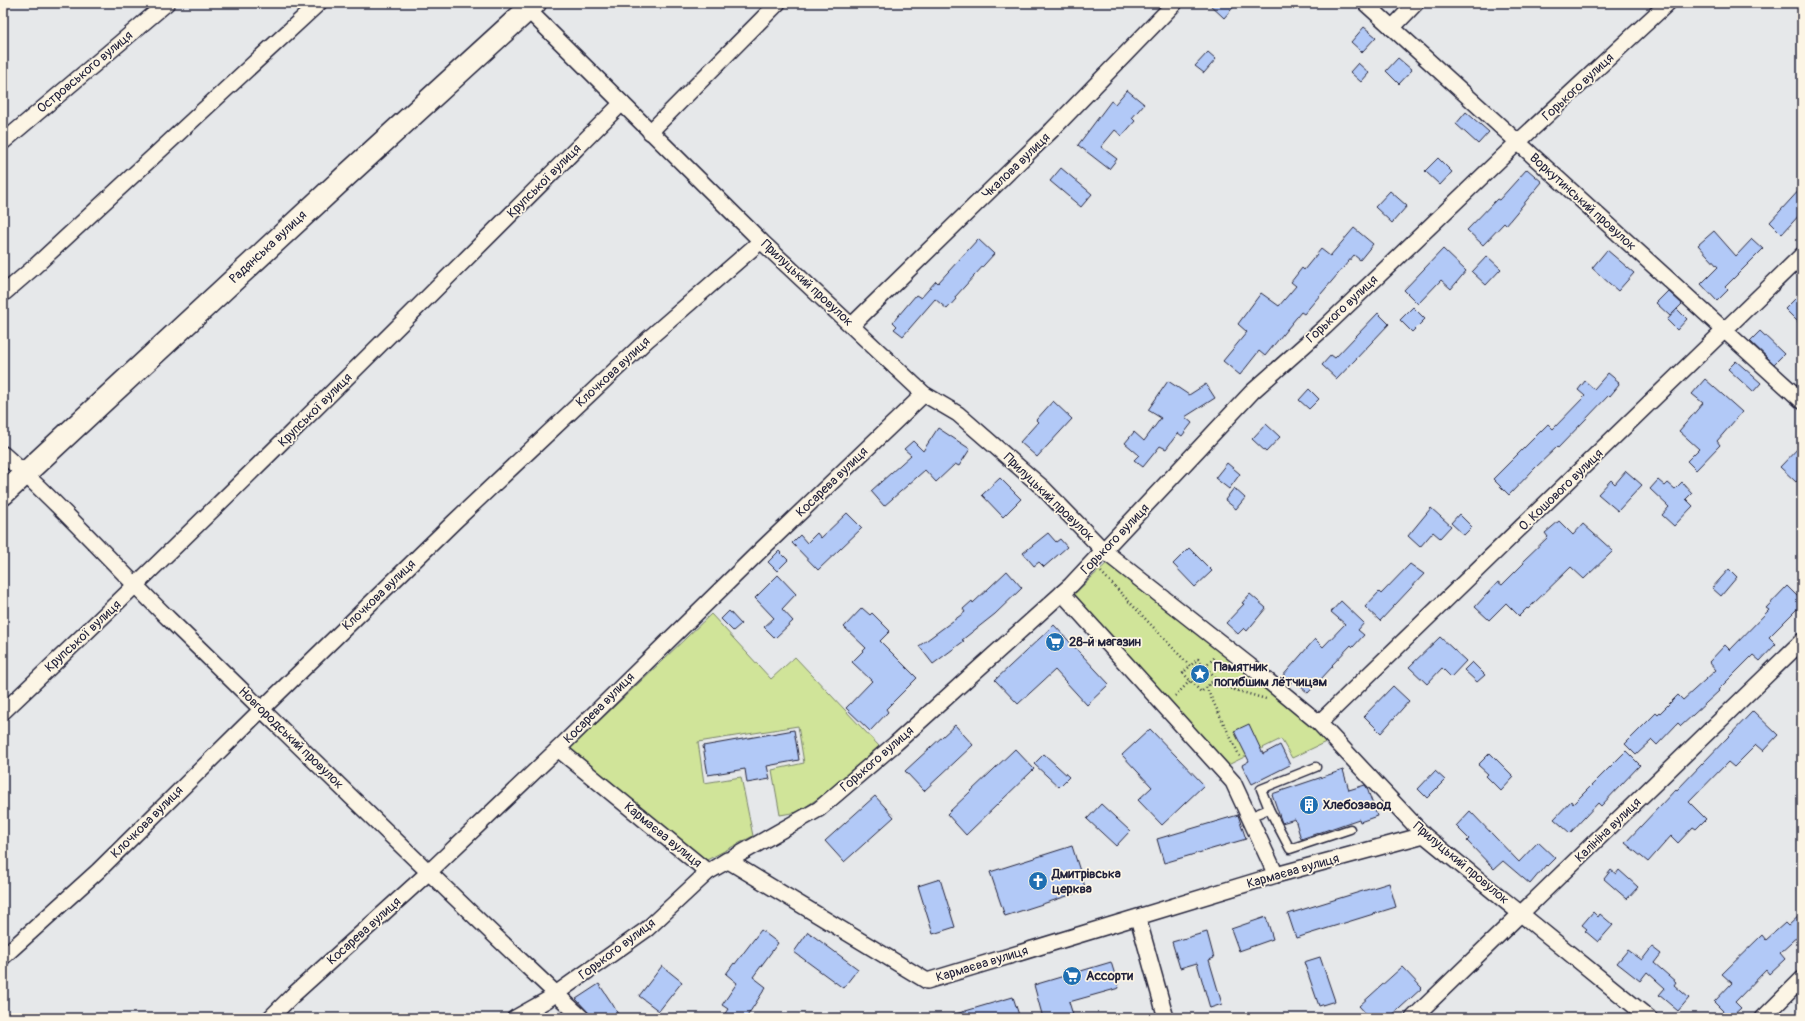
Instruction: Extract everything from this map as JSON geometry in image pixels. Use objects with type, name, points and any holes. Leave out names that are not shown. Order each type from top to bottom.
[{"type":"main road","name":"Радянська вулиця","points":[[3,494],[528,5]]},
{"type":"street","name":"Островського вулиця","points":[[3,142],[167,3]]},
{"type":"street","points":[[3,294],[319,3]]},
{"type":"street","points":[[650,132],[778,3]]},
{"type":"street","name":"Чкалова вулиця","points":[[852,325],[1052,130],[1175,3]]},
{"type":"street","name":"Воркутинський провулок","points":[[1365,3],[1517,143],[1725,329],[1802,401]]},
{"type":"street","points":[[1392,28],[1416,3]]},
{"type":"street","name":"Горького вулиця","points":[[515,1018],[556,994],[647,929],[708,872],[819,809],[895,744],[1062,593],[1104,551],[1252,392],[1325,327],[1517,143],[1668,3]]},
{"type":"street","name":"Прилуцький провулок","points":[[528,5],[650,132],[762,241],[924,394],[958,414],[1043,488],[1104,551],[1250,666],[1319,723],[1424,835],[1649,1018]]},
{"type":"street","name":"Крупської вулиця","points":[[3,712],[136,586],[318,407],[622,103]]},
{"type":"street","name":"Клочкова вулиця","points":[[3,957],[98,871],[460,517],[641,345],[762,241]]},
{"type":"street","name":"О. Кошового вулиця","points":[[1319,723],[1802,255]]},
{"type":"street","name":"Косарева вулиця","points":[[270,1018],[293,995],[429,872],[924,394]]},
{"type":"street","name":"Новгородський провулок","points":[[3,454],[25,473],[136,586],[429,872],[582,1018]]},
{"type":"street","points":[[1062,593],[1232,782],[1276,875]]},
{"type":"street","name":"Калініна вулиця","points":[[1413,1018],[1802,641]]},
{"type":"street","name":"Кармаєва вулиця","points":[[558,748],[708,872]]},
{"type":"street","name":"Кармаєва вулиця","points":[[727,860],[927,981],[1276,875],[1424,835]]},
{"type":"street","points":[[1138,918],[1166,1018]]},
{"type":"street","points":[[1763,1018],[1802,980]]},
{"type":"lane","points":[[1316,767],[1261,789],[1269,809],[1290,849],[1350,829]]},
{"type":"lane","points":[[1249,817],[1269,809]]},
{"type":"path","points":[[1092,563],[1190,666]]},
{"type":"path","points":[[1198,659],[1216,678],[1201,692],[1190,682],[1183,674],[1198,659]]},
{"type":"path","points":[[1165,707],[1190,682]]},
{"type":"path","points":[[1211,682],[1268,699]]},
{"type":"path","points":[[1206,687],[1241,759]]},
{"type":"green space","points":[[1108,562],[1303,717],[1328,741],[1292,758],[1281,739],[1226,766],[1072,596]]},
{"type":"green space","points":[[711,614],[771,679],[795,657],[879,746],[836,786],[798,812],[780,815],[772,770],[804,763],[798,726],[698,742],[704,783],[741,777],[753,836],[705,861],[570,749]]},
{"type":"building","points":[[1208,3],[1237,3],[1224,18]]},
{"type":"building","points":[[1364,27],[1376,37],[1362,52],[1351,42]]},
{"type":"building","points":[[1208,52],[1216,59],[1204,73],[1195,66]]},
{"type":"building","points":[[1398,58],[1412,70],[1399,84],[1386,71]]},
{"type":"building","points":[[1358,63],[1369,73],[1361,82],[1350,72]]},
{"type":"building","points":[[1127,90],[1144,104],[1132,118],[1135,121],[1122,136],[1115,130],[1101,147],[1117,159],[1109,169],[1078,145],[1111,101],[1115,104]]},
{"type":"building","points":[[1466,112],[1489,132],[1478,144],[1456,124]]},
{"type":"building","points":[[1438,158],[1452,172],[1440,185],[1425,171]]},
{"type":"building","points":[[1061,168],[1092,194],[1081,207],[1050,181]]},
{"type":"building","points":[[1527,169],[1542,182],[1506,225],[1504,223],[1483,245],[1467,230],[1497,199],[1499,200]]},
{"type":"building","points":[[1802,187],[1802,212],[1782,234],[1770,222]]},
{"type":"building","points":[[1390,191],[1407,206],[1392,223],[1375,207]]},
{"type":"building","points":[[1354,228],[1373,244],[1360,260],[1354,255],[1304,314],[1301,312],[1265,356],[1259,351],[1240,375],[1223,361],[1247,332],[1238,324],[1261,293],[1279,306],[1296,286],[1291,282],[1302,268],[1304,270],[1321,249],[1330,256]]},
{"type":"building","points":[[1714,231],[1736,256],[1752,239],[1763,249],[1725,287],[1728,290],[1717,301],[1701,284],[1718,267],[1698,245]]},
{"type":"building","points":[[978,239],[994,254],[955,297],[956,299],[947,309],[935,299],[903,336],[894,329],[897,326],[893,322],[916,295],[921,298],[936,281],[938,283]]},
{"type":"building","points":[[1443,249],[1466,271],[1451,289],[1441,280],[1418,304],[1404,290]]},
{"type":"building","points":[[1607,250],[1634,273],[1618,291],[1592,268]]},
{"type":"building","points":[[1487,256],[1501,269],[1486,285],[1472,272]]},
{"type":"building","points":[[1668,291],[1682,304],[1670,316],[1656,303]]},
{"type":"building","points":[[1802,292],[1802,326],[1785,309]]},
{"type":"building","points":[[1413,307],[1425,319],[1412,332],[1400,320]]},
{"type":"building","points":[[1677,309],[1687,319],[1677,330],[1667,320]]},
{"type":"building","points":[[1378,313],[1389,324],[1337,379],[1322,365],[1331,355],[1335,358]]},
{"type":"building","points":[[1760,331],[1784,354],[1774,364],[1750,341]]},
{"type":"building","points":[[1736,361],[1761,383],[1753,392],[1728,369]]},
{"type":"building","points":[[1608,373],[1619,382],[1619,385],[1558,448],[1557,447],[1535,468],[1509,495],[1493,479],[1548,424],[1553,429],[1585,396],[1578,390],[1585,381],[1594,389]]},
{"type":"building","points":[[1705,379],[1742,412],[1717,441],[1720,445],[1696,470],[1687,461],[1699,449],[1679,431],[1703,403],[1692,394]]},
{"type":"building","points":[[1168,381],[1189,395],[1206,384],[1215,398],[1185,417],[1192,423],[1182,436],[1178,433],[1166,449],[1160,446],[1143,467],[1134,460],[1139,455],[1125,443],[1134,432],[1144,441],[1161,418],[1148,410]]},
{"type":"building","points":[[1309,389],[1319,399],[1309,409],[1299,400]]},
{"type":"building","points":[[1053,401],[1072,419],[1037,457],[1020,442],[1038,422],[1036,420]]},
{"type":"building","points":[[1266,424],[1280,437],[1266,452],[1252,439]]},
{"type":"building","points":[[938,428],[970,449],[959,466],[955,464],[936,482],[925,470],[884,506],[871,491],[911,455],[904,449],[913,441],[923,451]]},
{"type":"building","points":[[1802,444],[1802,476],[1796,482],[1780,467]]},
{"type":"building","points":[[1227,463],[1240,474],[1229,489],[1215,478]]},
{"type":"building","points":[[1626,471],[1642,485],[1618,511],[1598,494],[1611,480],[1615,484]]},
{"type":"building","points":[[1000,478],[1021,499],[1003,517],[982,495]]},
{"type":"building","points":[[1658,480],[1665,486],[1668,483],[1675,489],[1682,482],[1692,493],[1686,499],[1693,506],[1674,526],[1662,515],[1669,507],[1650,489]]},
{"type":"building","points":[[1234,488],[1245,498],[1236,509],[1225,500]]},
{"type":"building","points":[[1431,508],[1451,526],[1440,538],[1433,532],[1420,547],[1408,536]]},
{"type":"building","points":[[847,513],[862,528],[818,570],[792,543],[800,535],[807,543],[817,533],[821,538]]},
{"type":"building","points":[[1459,514],[1472,527],[1464,535],[1451,523]]},
{"type":"building","points":[[1559,521],[1573,535],[1583,524],[1613,551],[1584,579],[1571,567],[1519,616],[1506,603],[1489,620],[1475,607],[1498,582],[1502,585],[1524,563],[1523,561],[1548,537],[1545,533]]},
{"type":"building","points":[[1048,533],[1056,542],[1060,539],[1067,547],[1044,567],[1039,562],[1034,566],[1023,553]]},
{"type":"building","points":[[1189,548],[1212,571],[1195,587],[1173,564]]},
{"type":"building","points":[[779,551],[788,560],[777,571],[768,562]]},
{"type":"building","points":[[1410,564],[1424,574],[1380,621],[1365,607],[1379,592],[1381,594]]},
{"type":"building","points":[[1729,569],[1737,577],[1721,596],[1712,588]]},
{"type":"building","points":[[1007,571],[1022,588],[995,614],[962,640],[964,641],[933,664],[919,646],[965,612],[963,609],[972,601],[973,603]]},
{"type":"building","points":[[778,575],[796,594],[782,609],[793,621],[775,638],[764,627],[774,618],[755,598]]},
{"type":"building","points":[[1787,586],[1802,601],[1802,604],[1769,637],[1776,644],[1760,661],[1753,655],[1718,690],[1719,691],[1681,726],[1678,723],[1657,745],[1652,740],[1636,755],[1625,744],[1656,713],[1658,715],[1678,695],[1683,700],[1716,670],[1709,662],[1725,645],[1730,650],[1769,610],[1766,608]]},
{"type":"building","points":[[1250,594],[1266,608],[1247,631],[1244,628],[1238,634],[1226,623],[1244,604],[1242,603]]},
{"type":"building","points":[[1341,601],[1364,623],[1358,630],[1364,635],[1353,647],[1351,645],[1308,693],[1293,680],[1289,685],[1281,678],[1315,639],[1323,647],[1345,624],[1331,612]]},
{"type":"building","points":[[862,608],[870,615],[872,613],[890,631],[880,641],[917,678],[886,709],[888,712],[870,731],[846,708],[872,681],[852,662],[866,648],[844,627]]},
{"type":"building","points":[[729,611],[741,624],[733,631],[721,619]]},
{"type":"building","points":[[1054,625],[1109,684],[1087,705],[1055,670],[1018,704],[995,680]]},
{"type":"building","points":[[1440,637],[1466,661],[1451,677],[1442,668],[1427,684],[1409,667]]},
{"type":"building","points":[[1472,662],[1485,675],[1477,682],[1464,670]]},
{"type":"building","points":[[1393,686],[1409,701],[1381,733],[1364,716]]},
{"type":"building","points":[[1753,711],[1778,735],[1763,751],[1756,745],[1734,767],[1728,762],[1689,802],[1706,819],[1696,829],[1693,827],[1678,843],[1671,836],[1648,862],[1625,843]]},
{"type":"building","points":[[1249,724],[1263,754],[1280,745],[1290,765],[1252,784],[1242,765],[1249,761],[1234,731]]},
{"type":"building","points":[[955,725],[973,745],[924,791],[905,771]]},
{"type":"building","points":[[1150,729],[1204,785],[1162,825],[1138,800],[1152,787],[1122,755]]},
{"type":"building","points":[[794,730],[799,760],[767,766],[770,779],[747,783],[745,769],[708,775],[703,746]]},
{"type":"building","points":[[1015,749],[1034,769],[966,835],[947,814]]},
{"type":"building","points":[[1626,751],[1640,765],[1601,806],[1598,803],[1570,833],[1554,819],[1571,801],[1573,804]]},
{"type":"building","points":[[1490,753],[1514,777],[1501,791],[1486,776],[1488,774],[1478,765]]},
{"type":"building","points":[[1044,754],[1069,777],[1059,787],[1034,764]]},
{"type":"building","name":"Хлебозавод","points":[[1343,770],[1349,790],[1365,785],[1377,816],[1360,822],[1359,819],[1301,839],[1295,819],[1282,823],[1272,794]]},
{"type":"building","points":[[1435,771],[1445,780],[1427,798],[1418,789]]},
{"type":"building","points":[[875,796],[894,817],[844,862],[825,841]]},
{"type":"building","points":[[1101,804],[1130,831],[1116,846],[1087,819]]},
{"type":"building","points":[[1470,811],[1519,862],[1538,842],[1555,858],[1547,866],[1546,865],[1530,884],[1503,861],[1494,869],[1467,841],[1469,839],[1456,826]]},
{"type":"building","points":[[1238,815],[1246,839],[1164,863],[1157,839]]},
{"type":"building","name":"Дмитрівська церква","points":[[1072,846],[1086,890],[1005,916],[990,872]]},
{"type":"building","points":[[1611,870],[1616,874],[1619,870],[1638,887],[1627,899],[1604,879]]},
{"type":"building","points":[[940,879],[955,927],[933,934],[918,886]]},
{"type":"building","points":[[1389,883],[1396,907],[1296,938],[1288,914]]},
{"type":"building","points":[[1593,912],[1598,917],[1600,914],[1613,925],[1598,942],[1585,931],[1587,929],[1582,925]]},
{"type":"building","points":[[1802,913],[1802,933],[1780,953],[1785,959],[1769,974],[1766,970],[1735,1002],[1741,1008],[1730,1018],[1714,1002],[1732,983],[1722,974],[1762,935],[1766,940],[1785,923],[1788,926]]},
{"type":"building","points":[[1266,917],[1273,939],[1239,951],[1231,929]]},
{"type":"building","points":[[761,930],[778,943],[753,977],[766,987],[746,1018],[722,1018],[728,1009],[722,1005],[737,983],[726,974]]},
{"type":"building","points":[[808,932],[858,969],[843,988],[794,952]]},
{"type":"building","points":[[1207,932],[1214,958],[1209,960],[1222,1004],[1210,1008],[1197,963],[1180,968],[1172,942]]},
{"type":"building","points":[[1652,947],[1661,954],[1654,963],[1676,982],[1674,985],[1689,998],[1678,1011],[1659,995],[1665,988],[1647,972],[1640,981],[1617,963],[1628,950],[1642,960]]},
{"type":"building","points":[[1320,957],[1335,1001],[1319,1006],[1304,962]]},
{"type":"building","points":[[1111,962],[1119,988],[1069,1002],[1074,1018],[1043,1018],[1034,985]]},
{"type":"building","points":[[662,966],[682,982],[659,1011],[639,996]]},
{"type":"building","points":[[1402,967],[1422,988],[1389,1018],[1370,1018],[1359,1006]]},
{"type":"building","points":[[599,984],[620,1018],[591,1018],[588,1012],[576,999]]},
{"type":"building","points":[[1013,997],[1020,1018],[952,1018],[952,1015]]},
{"type":"place","name":"28-й магазин","points":[[1055,642]]},
{"type":"place","name":"Памятник погибшим лётчицам","points":[[1200,674]]},
{"type":"place","name":"Хлебозавод","points":[[1309,805]]},
{"type":"place","name":"Дмитрівська церква","points":[[1038,881]]},
{"type":"place","name":"Ассорти","points":[[1072,976]]}]
